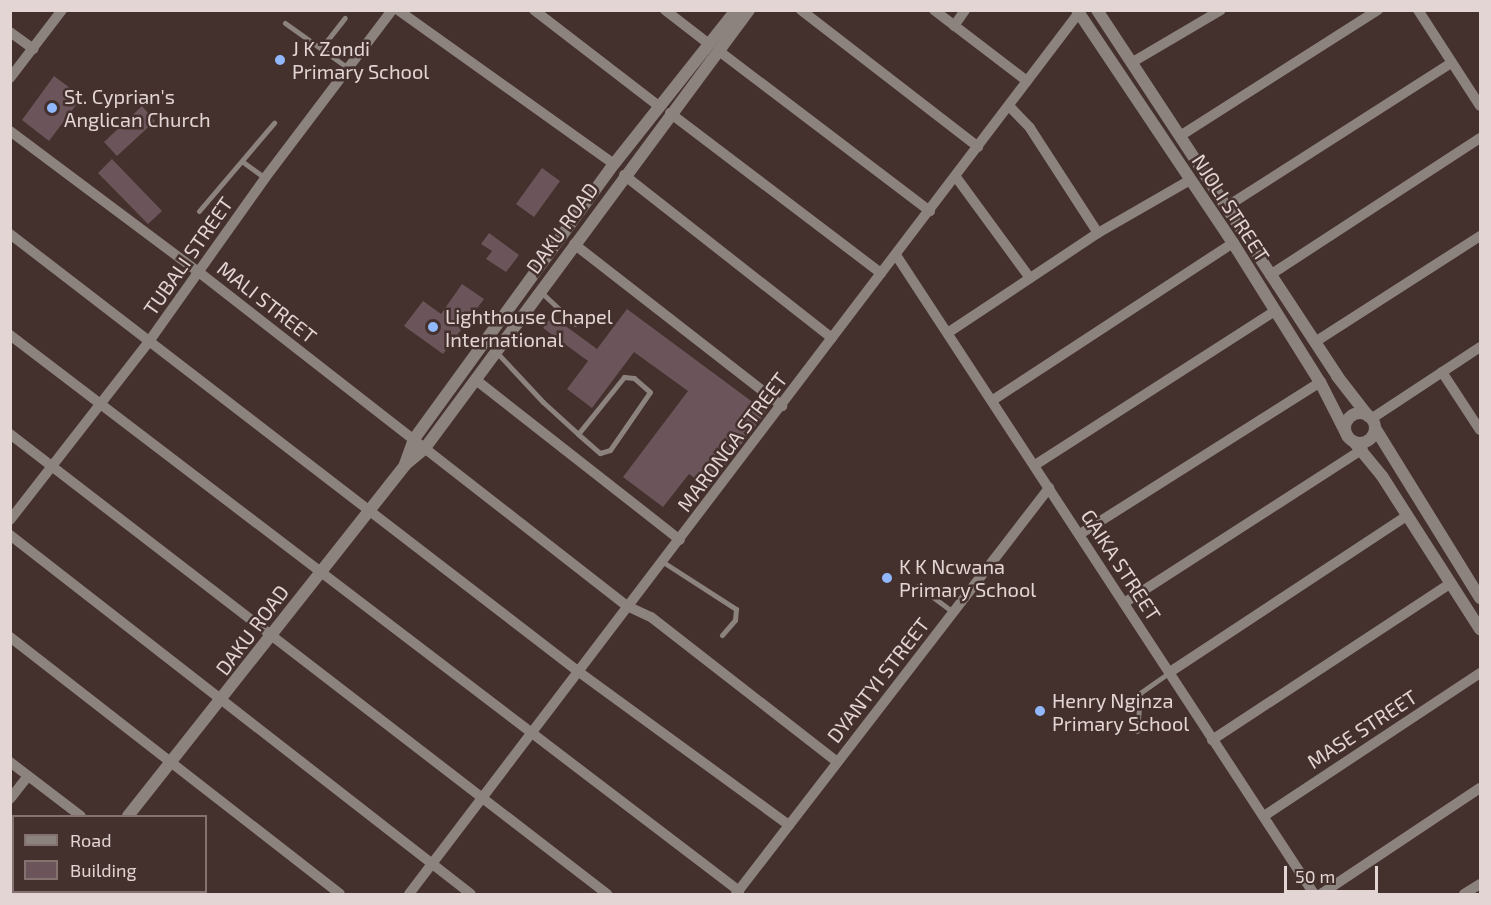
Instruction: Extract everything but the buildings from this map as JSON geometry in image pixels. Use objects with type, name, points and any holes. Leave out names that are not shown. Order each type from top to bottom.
[{"type":"street","points":[[10,78],[62,10]]},
{"type":"street","name":"TUBALI STREET","points":[[10,520],[51,464],[150,340],[200,273],[265,178],[392,10]]},
{"type":"street","points":[[398,10],[614,164]]},
{"type":"street","points":[[534,10],[881,273]]},
{"type":"street","points":[[665,10],[930,211]]},
{"type":"street","name":"DAKU ROAD","points":[[714,47],[736,10]]},
{"type":"street","name":"DAKU ROAD","points":[[405,465],[414,439],[487,342],[614,164],[665,110],[714,47],[749,10]]},
{"type":"street","points":[[801,10],[978,147]]},
{"type":"street","points":[[934,10],[1027,81]]},
{"type":"street","points":[[954,26],[965,10]]},
{"type":"street","name":"NJOLI STREET","points":[[1097,10],[1270,275],[1371,421],[1480,598]]},
{"type":"street","points":[[1131,63],[1221,10]]},
{"type":"street","points":[[1180,136],[1377,10]]},
{"type":"street","points":[[1418,10],[1480,106]]},
{"type":"street","name":"MARONGA STREET","points":[[409,894],[1010,107],[1079,11]]},
{"type":"street","name":"NJOLI STREET","points":[[1079,11],[1233,243],[1320,382],[1345,431]]},
{"type":"street","points":[[10,32],[33,49]]},
{"type":"street","points":[[1227,207],[1451,63]]},
{"type":"street","points":[[1010,107],[1030,128],[1098,233]]},
{"type":"street","name":"DAKU ROAD","points":[[129,815],[272,638],[405,465],[426,448],[624,175],[665,110]]},
{"type":"street","name":"MALI STREET","points":[[10,131],[200,273],[627,606],[651,617],[837,762]]},
{"type":"street","points":[[1270,275],[1480,138]]},
{"type":"street","points":[[624,175],[832,338]]},
{"type":"street","points":[[956,177],[1030,278]]},
{"type":"street","points":[[949,332],[1098,233],[1190,180]]},
{"type":"street","points":[[10,234],[579,672],[789,825]]},
{"type":"street","points":[[1315,342],[1480,236]]},
{"type":"street","points":[[993,400],[1233,243]]},
{"type":"street","points":[[574,244],[782,406]]},
{"type":"street","name":"GAIKA STREET","points":[[896,255],[949,332],[1314,894]]},
{"type":"street","points":[[1035,465],[1275,311]]},
{"type":"street","points":[[10,335],[101,402],[530,735],[738,893]]},
{"type":"street","points":[[1125,603],[1368,441],[1371,421],[1480,347]]},
{"type":"street","points":[[1442,372],[1480,430]]},
{"type":"street","points":[[476,380],[680,540]]},
{"type":"street","points":[[1080,534],[1320,382]]},
{"type":"street","points":[[1371,421],[1359,414],[1350,417],[1345,431],[1359,446],[1407,516],[1480,629]]},
{"type":"street","points":[[10,434],[481,801],[607,894]]},
{"type":"street","name":"DYANTYI STREET","points":[[738,893],[1049,488]]},
{"type":"street","points":[[1170,672],[1407,516]]},
{"type":"street","points":[[10,536],[471,894]]},
{"type":"street","points":[[1212,740],[1451,583]]},
{"type":"street","points":[[10,637],[170,765],[340,894]]},
{"type":"street","name":"MASE STREET","points":[[1264,816],[1480,673]]},
{"type":"street","points":[[10,762],[80,815]]},
{"type":"street","points":[[10,799],[28,776]]},
{"type":"street","points":[[1321,894],[1480,788]]},
{"type":"street","points":[[1464,894],[1480,884]]},
{"type":"lane","points":[[322,47],[345,18]]},
{"type":"lane","points":[[285,23],[322,47],[348,68]]},
{"type":"lane","points":[[199,211],[274,123]]},
{"type":"lane","points":[[243,162],[265,178]]},
{"type":"lane","points":[[541,291],[575,324]]},
{"type":"lane","points":[[487,342],[578,434],[600,453],[608,452],[646,403],[650,392],[634,378],[624,377],[578,434]]},
{"type":"lane","points":[[663,562],[736,609],[735,620],[722,635]]},
{"type":"lane","points":[[918,586],[953,612]]},
{"type":"lane","points":[[1137,731],[1142,689],[1170,672]]},
{"type":"place","name":"J K Zondi Primary School","points":[[280,60]]},
{"type":"place","name":"St. Cyprian's Anglican Church","points":[[52,108]]},
{"type":"place","name":"Lighthouse Chapel International","points":[[433,327]]},
{"type":"place","name":"K K Ncwana Primary School","points":[[887,578]]},
{"type":"place","name":"Henry Nginza Primary School","points":[[1040,711]]}]
